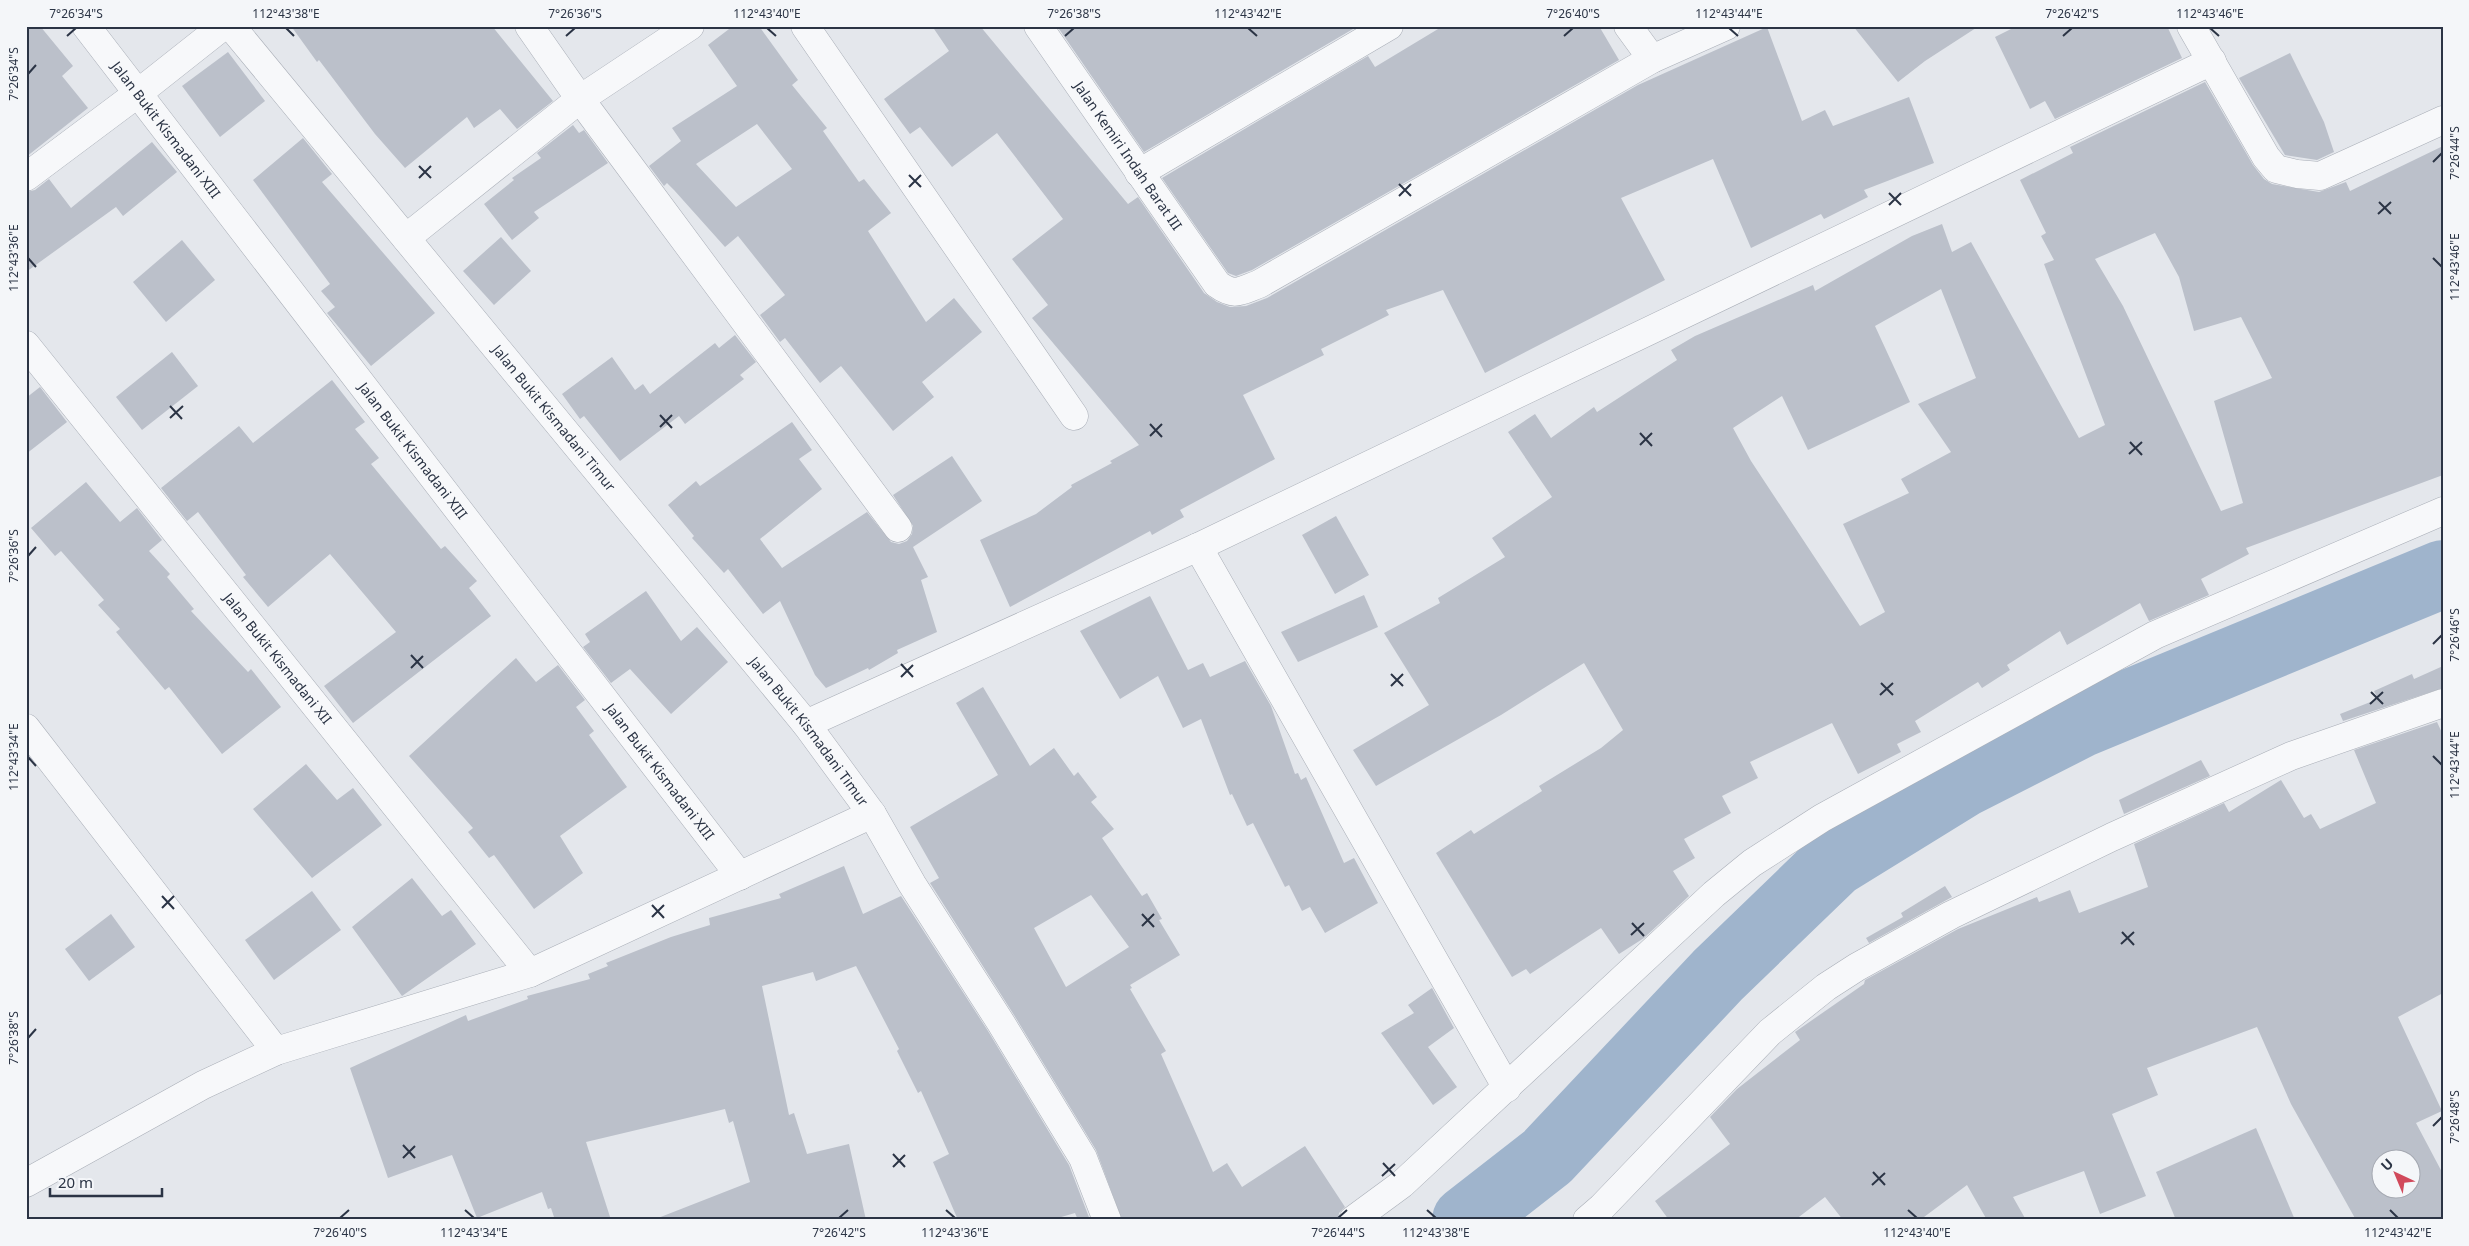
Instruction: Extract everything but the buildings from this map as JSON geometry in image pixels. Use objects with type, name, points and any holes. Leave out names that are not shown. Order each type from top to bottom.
[{"type":"street","name":"Jalan Bukit Kismadani XIII","points":[[86,26],[740,876]]},
{"type":"street","points":[[26,177],[137,94],[223,26]]},
{"type":"street","name":"Jalan Bukit Kismadani Timur","points":[[231,26],[806,724],[872,814],[912,884],[1001,1023],[1083,1158],[1107,1220]]},
{"type":"street","points":[[529,26],[580,99],[898,528]]},
{"type":"street","points":[[406,238],[580,99],[690,26]]},
{"type":"street","points":[[805,26],[1074,416]]},
{"type":"street","name":"Jalan Kemiri Indah Barat III","points":[[1038,26],[1138,173],[1217,284],[1226,290],[1237,293],[1259,284],[1652,58]]},
{"type":"street","points":[[1138,173],[1389,26]]},
{"type":"street","points":[[1628,26],[1652,58],[1726,26]]},
{"type":"street","points":[[2191,26],[2266,157],[2276,169],[2297,174],[2320,176],[2443,120]]},
{"type":"street","points":[[806,724],[1198,547],[2212,61]]},
{"type":"street","name":"Jalan Bukit Kismadani XII","points":[[26,345],[530,973]]},
{"type":"street","points":[[1353,1220],[1402,1184],[1714,894],[1752,863],[1822,818],[2155,634],[2443,511]]},
{"type":"street","points":[[1198,547],[1507,1088]]},
{"type":"street","points":[[1587,1220],[1602,1207],[1770,1032],[1826,987],[1858,967],[1960,911],[2112,837],[2282,760],[2443,704]]},
{"type":"street","points":[[26,728],[276,1051]]},
{"type":"street","points":[[26,1183],[203,1085],[276,1051],[530,973],[872,814]]},
{"type":"waterway","points":[[1466,1220],[1547,1157],[1718,975],[1834,863],[1962,784],[2082,723],[2443,574]]}]
